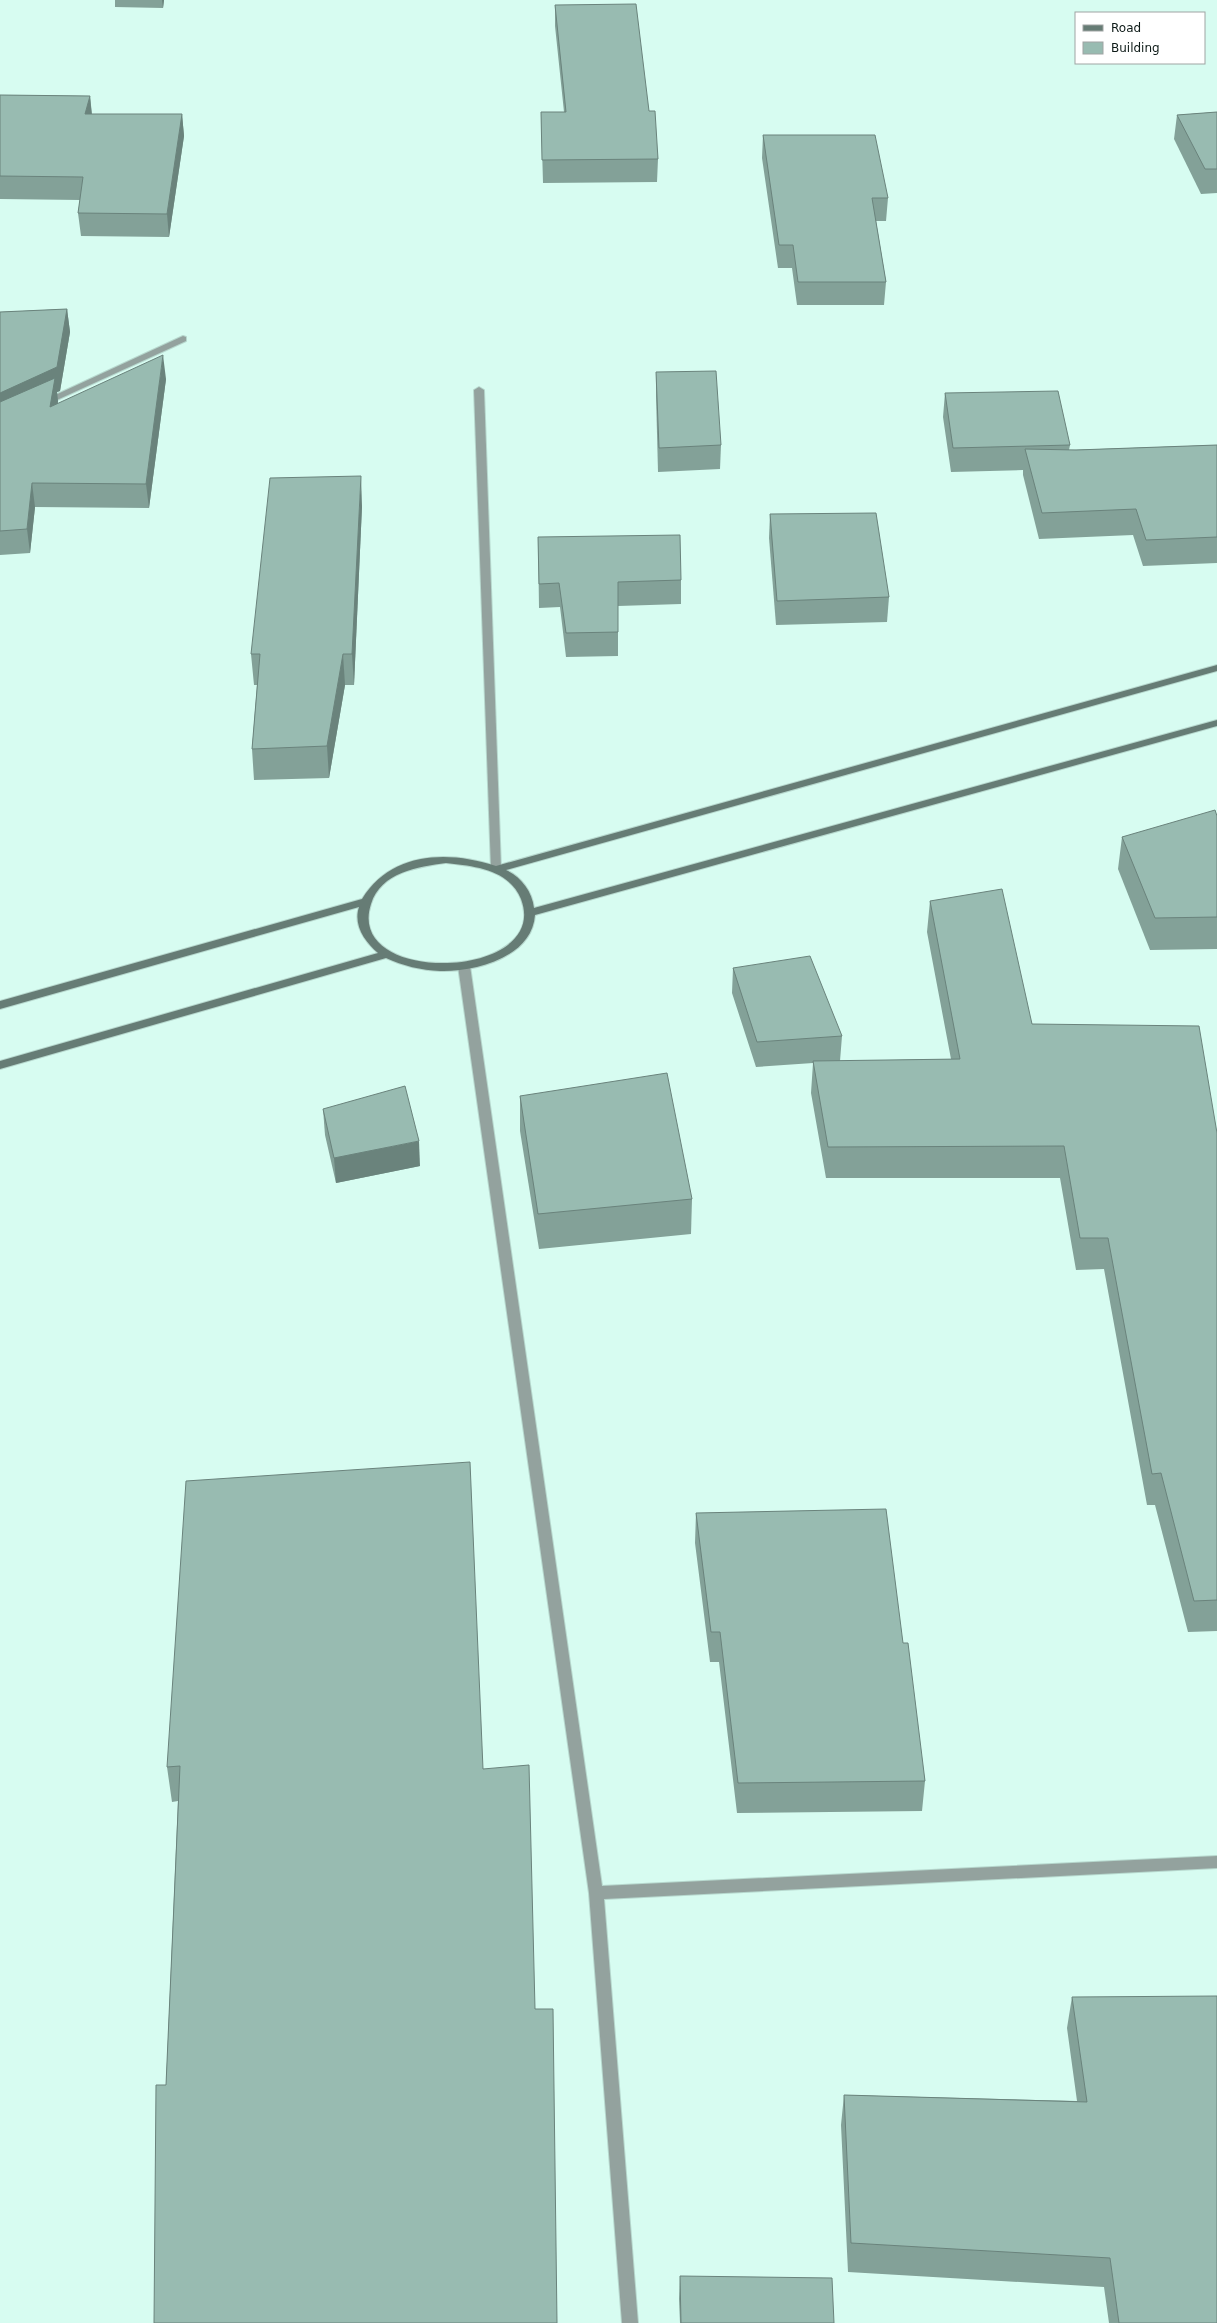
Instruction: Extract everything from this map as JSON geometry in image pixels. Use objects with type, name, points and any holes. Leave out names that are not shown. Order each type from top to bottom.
[{"type":"street","points":[[35,406],[183,339]]},
{"type":"street","points":[[479,390],[496,869]]},
{"type":"street","points":[[496,869],[1217,668]]},
{"type":"street","points":[[530,913],[1217,723]]},
{"type":"street","points":[[446,860],[466,861],[496,869],[515,881],[526,896],[530,913],[525,930],[512,946],[492,958],[464,966],[438,968],[410,963],[386,954],[369,938],[362,921],[364,902],[375,885],[395,872],[420,863],[446,860]]},
{"type":"street","points":[[0,1005],[364,902]]},
{"type":"street","points":[[0,1065],[386,954]]},
{"type":"street","points":[[464,966],[596,1893],[630,2323]]},
{"type":"street","points":[[596,1893],[1217,1862]]},
{"type":"building","points":[[636,4],[649,111],[655,111],[658,159],[542,160],[541,112],[566,112],[555,5]]},
{"type":"building","points":[[0,95],[90,96],[85,114],[182,114],[167,214],[78,213],[83,177],[0,176]]},
{"type":"building","points":[[1217,112],[1217,169],[1205,169],[1177,115]]},
{"type":"building","points":[[763,135],[875,135],[888,198],[872,198],[886,282],[798,282],[793,245],[779,245]]},
{"type":"building","points":[[67,309],[57,367],[0,393],[0,312]]},
{"type":"building","points":[[163,355],[146,484],[32,483],[27,529],[0,531],[0,402],[55,378],[50,407]]},
{"type":"building","points":[[716,371],[721,445],[659,448],[656,372]]},
{"type":"building","points":[[1058,391],[1070,445],[953,448],[945,393]]},
{"type":"building","points":[[1217,445],[1217,537],[1146,540],[1136,509],[1042,513],[1025,449],[1076,450]]},
{"type":"building","points":[[361,476],[352,654],[343,654],[327,746],[252,749],[260,654],[251,654],[270,478]]},
{"type":"building","points":[[876,513],[889,597],[777,601],[770,514]]},
{"type":"building","points":[[680,535],[681,580],[618,582],[618,632],[566,633],[559,583],[539,584],[538,537]]},
{"type":"building","points":[[1215,810],[1217,816],[1217,917],[1155,918],[1122,837]]},
{"type":"building","points":[[1002,889],[1032,1024],[1199,1026],[1217,1133],[1217,1600],[1194,1601],[1161,1473],[1152,1474],[1108,1238],[1080,1238],[1064,1146],[828,1147],[813,1061],[960,1059],[930,901]]},
{"type":"building","points":[[810,956],[842,1036],[757,1042],[733,968]]},
{"type":"building","points":[[667,1073],[692,1199],[538,1214],[520,1096]]},
{"type":"building","points":[[405,1086],[419,1141],[334,1158],[323,1109]]},
{"type":"building","points":[[470,1462],[483,1769],[529,1765],[535,2009],[553,2009],[557,2323],[154,2323],[156,2085],[166,2085],[180,1766],[167,1767],[186,1481]]},
{"type":"building","points":[[886,1509],[903,1643],[908,1643],[925,1781],[738,1783],[720,1632],[711,1632],[696,1513]]},
{"type":"building","points":[[1217,1996],[1217,2323],[1119,2323],[1110,2258],[851,2243],[844,2095],[1087,2102],[1072,1997]]},
{"type":"building","points":[[680,2276],[832,2278],[834,2323],[681,2323]]}]
